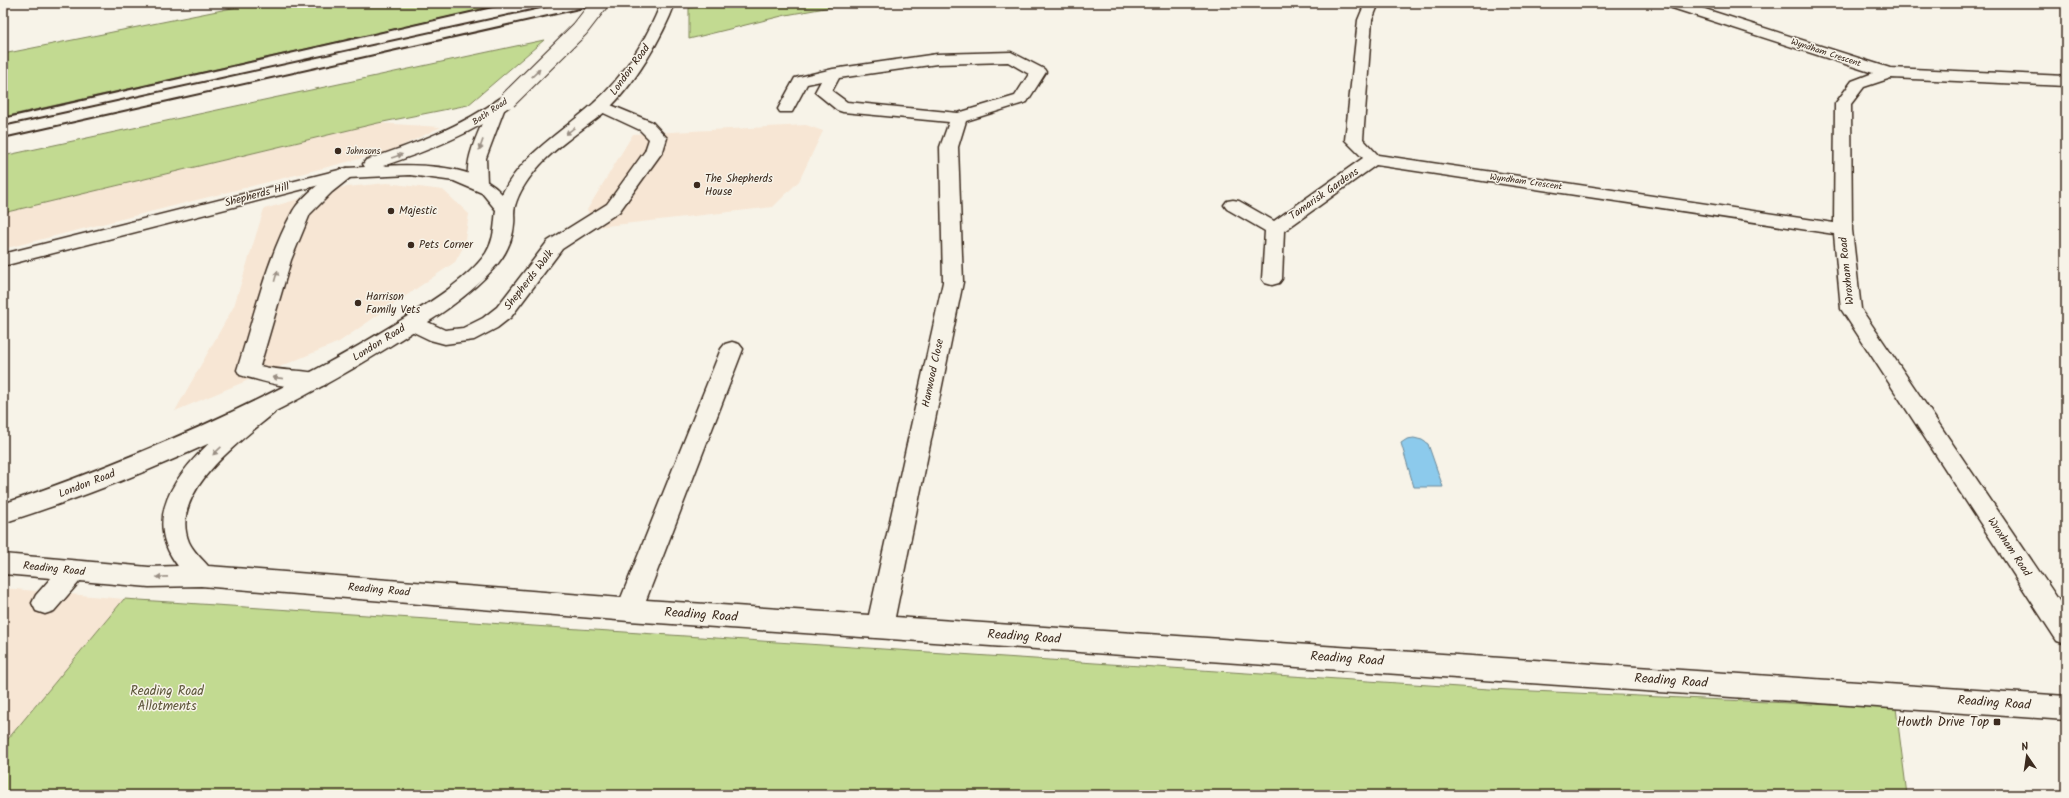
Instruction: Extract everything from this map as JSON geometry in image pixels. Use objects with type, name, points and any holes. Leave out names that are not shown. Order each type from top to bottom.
[{"type":"street","name":"Bath Road","points":[[347,173],[442,139],[502,105],[552,58],[600,3]]},
{"type":"street","name":"London Road","points":[[3,514],[96,481],[267,406],[317,380],[412,323],[460,288],[489,261],[497,250],[504,232],[506,220],[505,209],[518,183],[534,161],[601,106],[622,85],[657,32],[668,3]]},
{"type":"street","points":[[1372,3],[1365,20],[1354,140],[1373,159]]},
{"type":"street","name":"Wyndham Crescent","points":[[1671,3],[1889,73]]},
{"type":"street","points":[[786,109],[801,81],[833,74],[937,59],[1011,56],[1038,72],[1021,99],[959,118],[843,107],[822,92],[833,74]]},
{"type":"street","name":"Wroxham Road","points":[[2066,81],[1889,73],[1858,84],[1843,104],[1843,230],[1851,309],[2066,633]]},
{"type":"street","points":[[478,183],[477,158],[502,105]]},
{"type":"street","name":"Shepherds Walk","points":[[412,323],[437,335],[445,337],[467,335],[479,330],[504,312],[555,245],[613,208],[654,151],[658,138],[646,126],[601,106]]},
{"type":"street","name":"Hanwood Close","points":[[880,627],[953,282],[949,147],[959,118]]},
{"type":"street","name":"Tamarisk Gardens","points":[[1275,229],[1343,182],[1373,159]]},
{"type":"street","name":"Wyndham Crescent","points":[[1373,159],[1843,230]]},
{"type":"street","name":"Shepherds Hill","points":[[3,260],[297,184],[347,173],[389,170],[428,171],[458,176],[478,183],[488,189],[505,209]]},
{"type":"street","points":[[317,380],[272,377],[248,370],[281,260],[302,212],[326,188],[347,173]]},
{"type":"street","points":[[1233,205],[1275,229],[1272,279]]},
{"type":"street","points":[[629,610],[732,348]]},
{"type":"street","points":[[201,576],[176,543],[173,532],[172,520],[180,495],[192,476],[206,461],[267,406]]},
{"type":"street","name":"Reading Road","points":[[3,564],[149,577],[201,576],[629,610],[2066,708]]},
{"type":"street","points":[[45,603],[74,571]]},
{"type":"shaded area","points":[[378,123],[441,127],[391,151],[3,249],[3,213]]},
{"type":"shaded area","points":[[806,125],[823,131],[799,181],[773,207],[597,227],[587,210],[633,134]]},
{"type":"shaded area","points":[[387,183],[443,190],[469,214],[464,246],[455,262],[339,342],[175,411],[234,306],[264,209],[337,188]]},
{"type":"shaded area","points":[[3,588],[124,599],[3,745]]},
{"type":"green space","points":[[257,3],[510,3],[3,117],[3,54]]},
{"type":"green space","points":[[710,3],[853,3],[786,15],[689,39],[689,8]]},
{"type":"green space","points":[[544,40],[468,105],[378,123],[3,213],[3,156]]},
{"type":"green space","name":"Reading Road Allotments","points":[[124,599],[1489,689],[1896,708],[1907,795],[3,795],[3,745]]},
{"type":"water","points":[[1414,438],[1422,440],[1428,444],[1443,487],[1414,487],[1401,443],[1407,439]]},
{"type":"railway","points":[[3,118],[510,3]]},
{"type":"railway","points":[[3,126],[563,3]]},
{"type":"railway","points":[[3,138],[606,3]]},
{"type":"place","name":"Johnsons","points":[[338,151]]},
{"type":"place","name":"The Shepherds House","points":[[697,185]]},
{"type":"place","name":"Majestic","points":[[391,211]]},
{"type":"place","name":"Pets Corner","points":[[411,245]]},
{"type":"place","name":"Harrison Family Vets","points":[[358,303]]},
{"type":"place","name":"Howth Drive Top","points":[[1997,722]]}]
